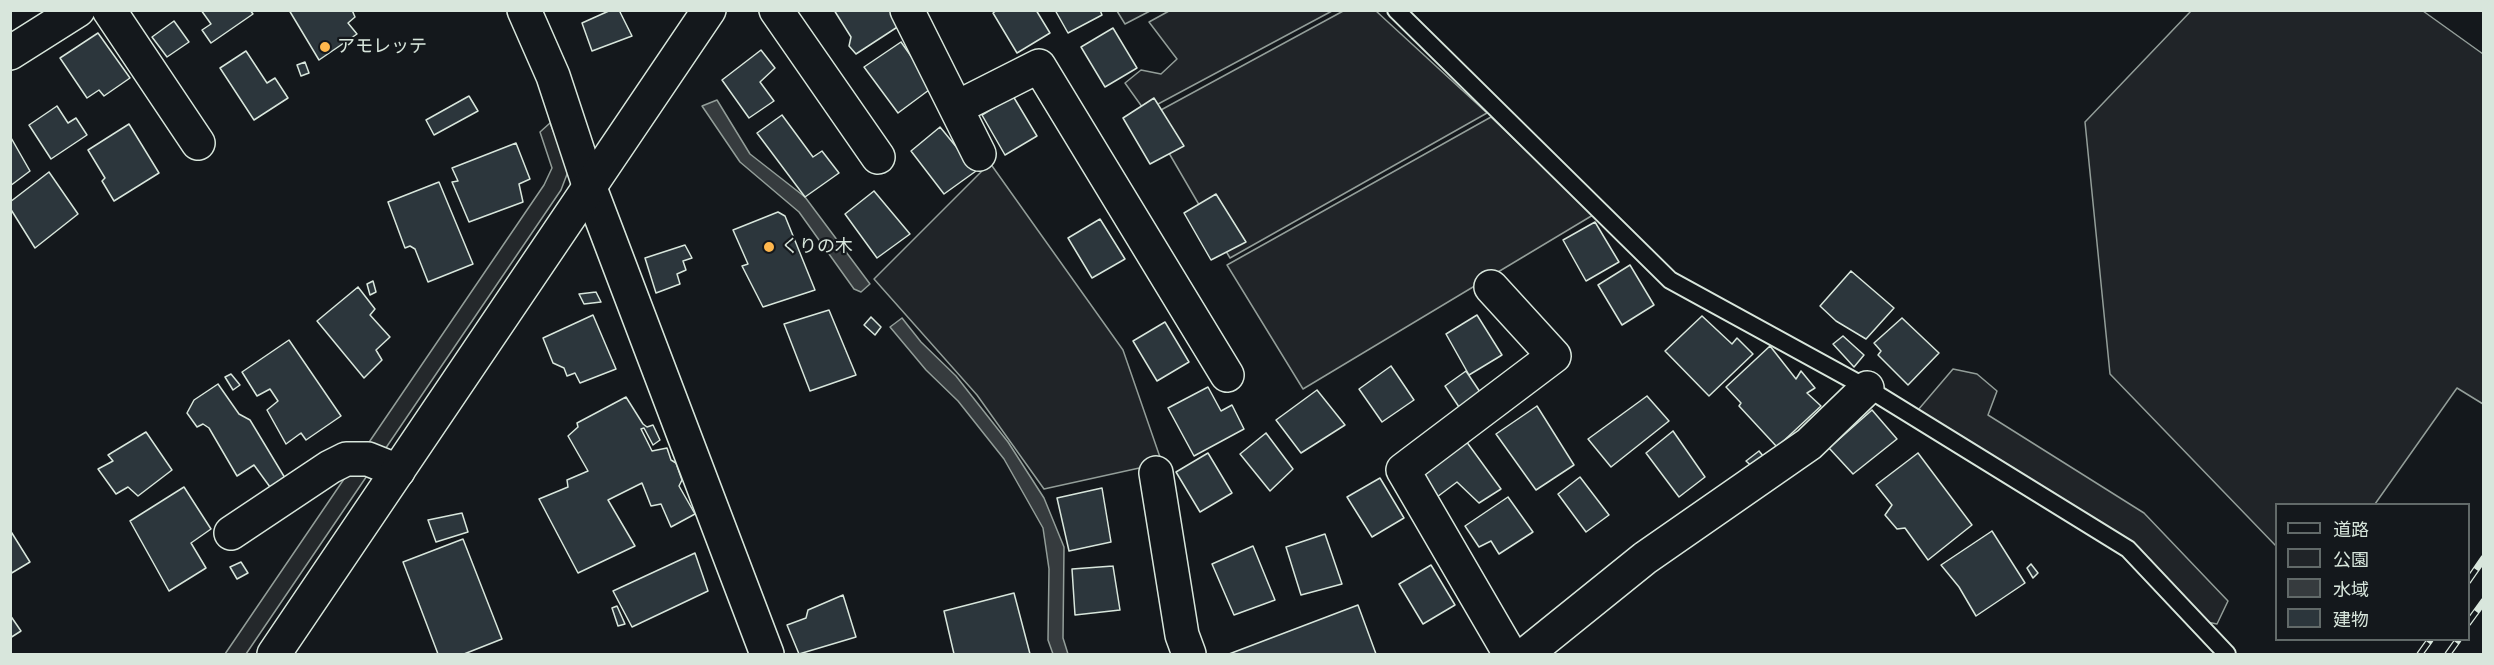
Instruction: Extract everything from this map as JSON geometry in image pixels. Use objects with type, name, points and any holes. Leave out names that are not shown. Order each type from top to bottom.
[{"type":"street","points":[[10,53],[43,20],[78,10]]},
{"type":"street","points":[[109,10],[198,143]]},
{"type":"street","points":[[524,10],[553,76],[590,188],[767,654]]},
{"type":"street","points":[[274,654],[710,10]]},
{"type":"street","points":[[776,10],[878,157]]},
{"type":"street","points":[[907,10],[979,154]]},
{"type":"street","points":[[956,108],[1039,66],[1227,375]]},
{"type":"street","points":[[1491,287],[1554,356],[1403,470],[1510,654]]},
{"type":"street","points":[[1526,654],[1645,558],[1809,444],[1867,387]]},
{"type":"street","points":[[231,533],[330,467],[346,459],[368,459],[398,471]]},
{"type":"street","points":[[1156,473],[1182,635],[1189,654]]},
{"type":"lane","points":[[1396,10],[1670,280],[1867,387],[2128,549],[2227,654]]},
{"type":"green space","points":[[1345,10],[1376,11],[1487,113],[1230,258],[1148,117]]},
{"type":"green space","points":[[1117,11],[1150,11],[1125,24]]},
{"type":"green space","points":[[1169,11],[1332,11],[1145,111],[1125,83],[1141,70],[1161,74],[1177,59],[1149,22]]},
{"type":"green space","points":[[2191,11],[2423,11],[2483,54],[2483,404],[2457,388],[2376,503],[2275,503],[2275,545],[2110,374],[2085,122]]},
{"type":"green space","points":[[1491,117],[1593,215],[1303,389],[1227,265]]},
{"type":"green space","points":[[990,163],[1123,350],[1162,463],[1044,489],[977,395],[874,279]]},
{"type":"green space","points":[[1953,369],[1977,374],[1997,391],[1988,415],[2144,513],[2228,601],[2217,624],[2207,622],[2129,541],[1918,410]]},
{"type":"shaded area","points":[[550,123],[569,169],[561,190],[246,654],[225,654],[544,185],[552,168],[540,132]]},
{"type":"water","points":[[717,100],[750,154],[805,197],[870,284],[861,292],[854,289],[799,212],[740,162],[702,106]]},
{"type":"water","points":[[902,318],[921,342],[956,376],[1008,442],[1044,498],[1064,547],[1063,638],[1068,654],[1053,654],[1048,640],[1049,569],[1043,528],[1004,459],[958,401],[926,370],[890,327]]},
{"type":"building","points":[[201,10],[250,10],[253,14],[211,43],[202,30],[211,24]]},
{"type":"building","name":"アモレッテ","points":[[289,10],[352,10],[355,17],[348,23],[357,34],[319,60]]},
{"type":"building","points":[[611,10],[619,10],[632,36],[592,51],[582,23]]},
{"type":"building","points":[[834,10],[891,10],[902,24],[856,54],[849,46],[851,37]]},
{"type":"building","points":[[997,10],[1036,10],[1050,33],[1017,53],[993,13]]},
{"type":"building","points":[[1055,10],[1100,10],[1102,15],[1068,33]]},
{"type":"building","points":[[174,21],[189,42],[167,57],[152,37]]},
{"type":"building","points":[[1113,28],[1137,68],[1105,87],[1081,47]]},
{"type":"building","points":[[98,33],[130,78],[104,96],[99,90],[87,98],[60,58]]},
{"type":"building","points":[[901,42],[933,87],[898,113],[864,67]]},
{"type":"building","points":[[761,50],[775,68],[760,82],[774,101],[749,118],[722,80]]},
{"type":"building","points":[[246,51],[267,83],[275,78],[288,98],[254,120],[220,68]]},
{"type":"building","points":[[305,62],[309,73],[301,76],[297,65]]},
{"type":"building","points":[[469,96],[478,111],[434,135],[426,120]]},
{"type":"building","points":[[1013,96],[1037,136],[1005,155],[982,115]]},
{"type":"building","points":[[1154,98],[1184,146],[1150,164],[1123,118]]},
{"type":"building","points":[[57,106],[68,123],[76,118],[87,135],[51,159],[29,125]]},
{"type":"building","points":[[782,115],[813,157],[822,151],[839,173],[805,197],[757,133]]},
{"type":"building","points":[[129,124],[159,173],[114,201],[102,181],[105,178],[88,150]]},
{"type":"building","points":[[940,127],[976,171],[944,194],[911,151]]},
{"type":"building","points":[[10,136],[30,171],[10,186]]},
{"type":"building","points":[[516,143],[530,179],[519,184],[523,202],[469,222],[452,182],[458,181],[452,168]]},
{"type":"building","points":[[49,172],[78,214],[35,248],[10,208],[10,202]]},
{"type":"building","points":[[439,182],[473,264],[428,282],[415,249],[410,246],[405,248],[388,202]]},
{"type":"building","points":[[874,191],[910,234],[877,258],[845,214]]},
{"type":"building","points":[[1216,194],[1246,242],[1211,260],[1184,213]]},
{"type":"building","name":"くりの木","points":[[778,212],[785,216],[815,290],[763,307],[742,266],[748,264],[733,230]]},
{"type":"building","points":[[1100,219],[1125,259],[1092,278],[1068,238]]},
{"type":"building","points":[[1595,222],[1619,262],[1586,281],[1563,240]]},
{"type":"building","points":[[685,245],[692,258],[683,261],[686,270],[677,274],[680,284],[656,293],[645,258]]},
{"type":"building","points":[[1630,265],[1654,305],[1622,325],[1598,285]]},
{"type":"building","points":[[1851,271],[1894,308],[1866,339],[1836,321],[1820,306]]},
{"type":"building","points":[[373,281],[376,292],[370,295],[367,284]]},
{"type":"building","points":[[358,287],[375,309],[370,315],[390,337],[376,350],[382,360],[364,378],[317,321]]},
{"type":"building","points":[[596,292],[601,302],[584,304],[579,294]]},
{"type":"building","points":[[829,310],[856,375],[810,391],[784,324]]},
{"type":"building","points":[[593,315],[616,369],[580,383],[575,373],[567,376],[564,368],[553,363],[543,338]]},
{"type":"building","points":[[1477,315],[1502,355],[1469,375],[1446,334]]},
{"type":"building","points":[[1702,316],[1732,344],[1737,338],[1753,354],[1709,396],[1665,351]]},
{"type":"building","points":[[871,317],[881,327],[875,335],[864,325]]},
{"type":"building","points":[[1902,318],[1939,353],[1908,385],[1878,355],[1881,351],[1874,343]]},
{"type":"building","points":[[1165,322],[1189,362],[1157,381],[1133,341]]},
{"type":"building","points":[[1843,336],[1864,355],[1854,367],[1833,344]]},
{"type":"building","points":[[289,340],[341,416],[306,440],[301,433],[286,444],[267,410],[278,401],[270,389],[257,396],[242,372]]},
{"type":"building","points":[[1770,346],[1796,379],[1801,371],[1815,388],[1807,393],[1821,406],[1777,447],[1739,406],[1741,403],[1726,387]]},
{"type":"building","points":[[1391,366],[1414,400],[1382,422],[1359,389]]},
{"type":"building","points":[[1466,371],[1482,395],[1461,410],[1445,386]]},
{"type":"building","points":[[231,374],[240,385],[233,390],[225,377]]},
{"type":"building","points":[[218,384],[239,414],[250,420],[285,478],[270,487],[254,465],[237,476],[209,428],[203,424],[197,427],[187,413],[194,400]]},
{"type":"building","points":[[1208,387],[1221,411],[1232,405],[1244,429],[1194,456],[1168,408]]},
{"type":"building","points":[[1317,390],[1345,425],[1301,453],[1276,420]]},
{"type":"building","points":[[1647,396],[1669,421],[1611,467],[1588,439]]},
{"type":"building","points":[[626,397],[643,424],[647,427],[653,425],[660,440],[653,445],[644,428],[641,429],[652,451],[667,448],[671,460],[676,463],[682,480],[679,486],[695,514],[671,527],[661,504],[651,506],[642,483],[608,500],[635,546],[578,573],[539,499],[568,487],[567,480],[588,471],[568,436],[578,427],[577,423]]},
{"type":"building","points":[[1537,406],[1574,465],[1536,490],[1496,434]]},
{"type":"building","points":[[1872,410],[1897,439],[1853,474],[1829,448]]},
{"type":"building","points":[[1673,431],[1705,477],[1679,497],[1646,453]]},
{"type":"building","points":[[146,432],[172,470],[138,496],[128,487],[116,494],[98,469],[113,461],[108,455]]},
{"type":"building","points":[[1266,433],[1293,469],[1270,491],[1240,454]]},
{"type":"building","points":[[1466,441],[1501,489],[1479,503],[1457,482],[1437,497],[1422,469]]},
{"type":"building","points":[[1759,451],[1768,462],[1756,470],[1746,461]]},
{"type":"building","points":[[1208,453],[1232,493],[1200,512],[1176,472]]},
{"type":"building","points":[[1918,453],[1972,525],[1928,560],[1905,528],[1897,529],[1885,515],[1892,505],[1876,485]]},
{"type":"building","points":[[1580,477],[1609,515],[1586,532],[1558,494]]},
{"type":"building","points":[[1380,478],[1404,518],[1372,537],[1347,497]]},
{"type":"building","points":[[184,487],[211,529],[191,543],[206,568],[169,591],[130,521]]},
{"type":"building","points":[[1102,488],[1111,542],[1069,551],[1057,498]]},
{"type":"building","points":[[1508,497],[1533,532],[1499,554],[1491,541],[1479,547],[1465,526]]},
{"type":"building","points":[[462,513],[468,532],[436,542],[428,520]]},
{"type":"building","points":[[10,530],[30,562],[10,574]]},
{"type":"building","points":[[1992,531],[2025,583],[1976,616],[1959,587],[1941,565]]},
{"type":"building","points":[[1325,534],[1342,584],[1301,595],[1286,547]]},
{"type":"building","points":[[463,539],[502,639],[464,654],[438,654],[403,562]]},
{"type":"building","points":[[1253,546],[1275,600],[1234,615],[1212,564]]},
{"type":"building","points":[[695,553],[708,591],[632,627],[613,591]]},
{"type":"building","points":[[241,562],[248,573],[237,579],[230,567]]},
{"type":"building","points":[[2031,564],[2038,573],[2033,578],[2027,568]]},
{"type":"building","points":[[1431,565],[1455,605],[1423,624],[1399,584]]},
{"type":"building","points":[[1113,566],[1120,610],[1075,615],[1072,569]]},
{"type":"building","points":[[1014,593],[1030,654],[954,654],[944,611]]},
{"type":"building","points":[[843,595],[856,637],[799,654],[787,625],[806,618],[808,610]]},
{"type":"building","points":[[1358,605],[1376,654],[1229,654]]},
{"type":"building","points":[[617,606],[625,624],[618,626],[612,608]]},
{"type":"building","points":[[10,615],[21,631],[10,638]]},
{"type":"railway","points":[[2470,578],[2484,558]]},
{"type":"railway","points":[[2470,620],[2484,601]]},
{"type":"railway","points":[[2420,654],[2429,641]]},
{"type":"railway","points":[[2448,654],[2457,641]]},
{"type":"place","name":"アモレッテ","points":[[325,47]]},
{"type":"place","name":"くりの木","points":[[769,247]]}]
